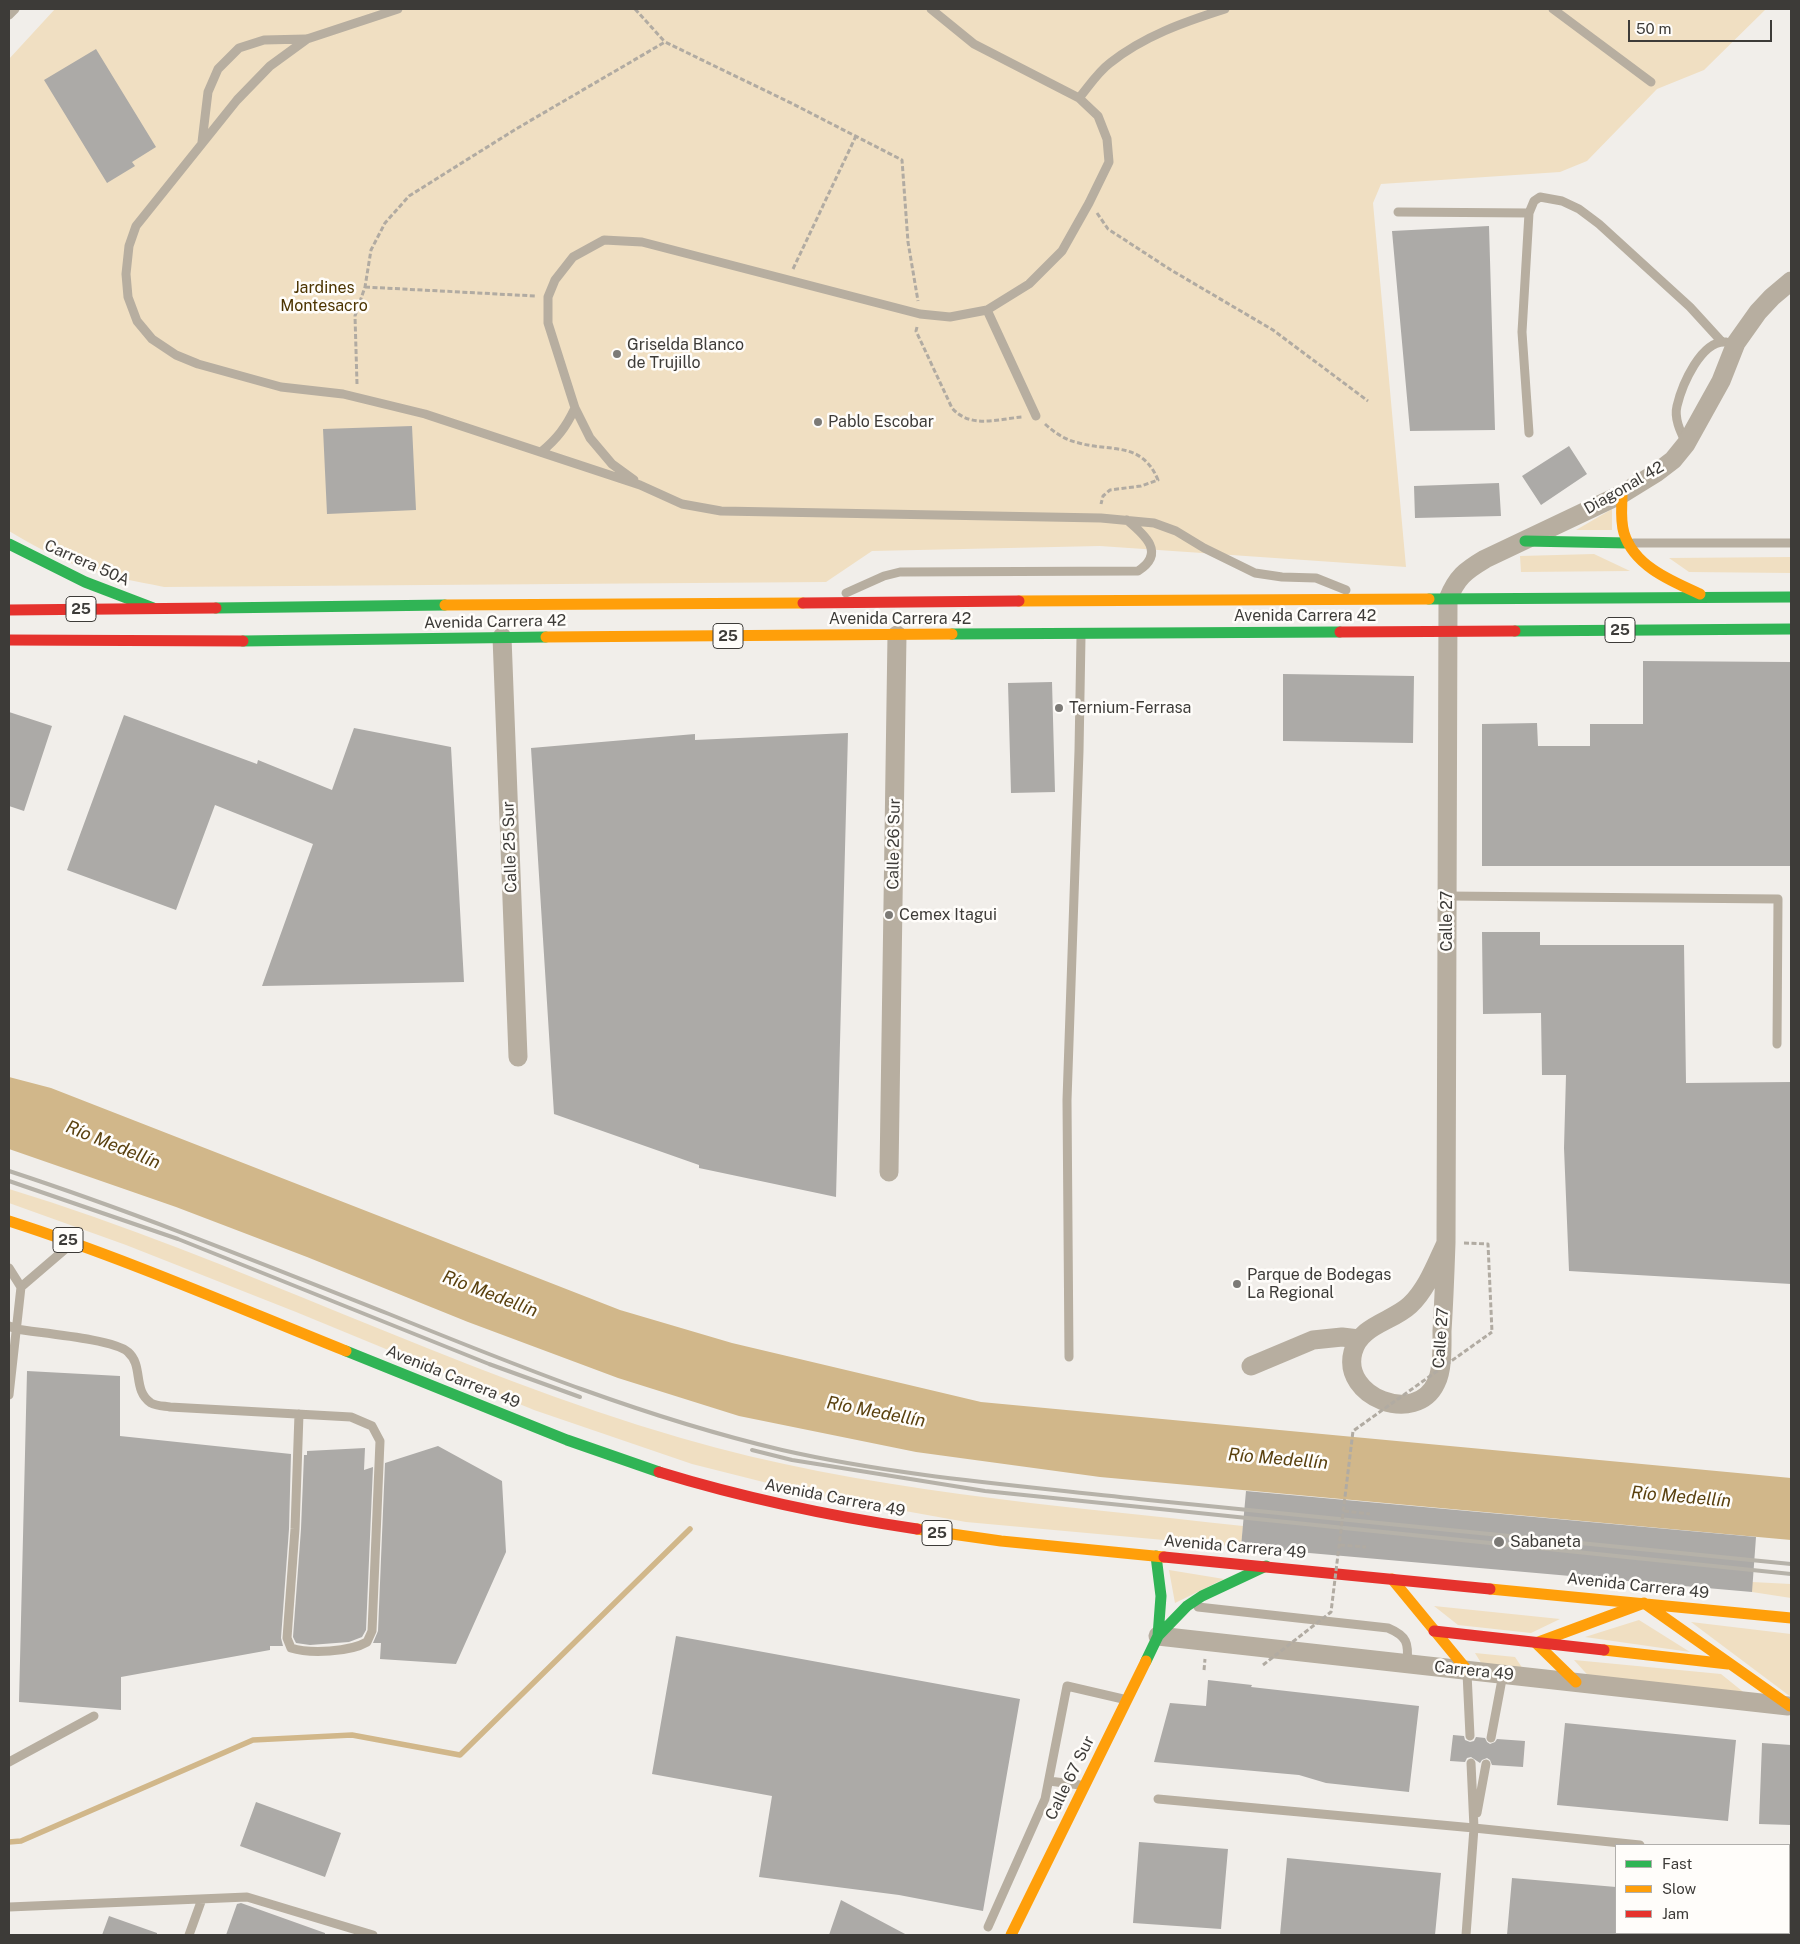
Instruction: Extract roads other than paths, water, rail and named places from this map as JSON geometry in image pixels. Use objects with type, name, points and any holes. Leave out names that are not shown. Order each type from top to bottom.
[{"type":"main road","points":[[1622,494],[1621,517],[1628,543],[1638,557],[1654,571],[1708,598]]},
{"type":"main road","points":[[1525,541],[1628,543]]},
{"type":"main road","name":"Carrera 50A","points":[[9,544],[85,582],[154,608]]},
{"type":"main road","name":"Avenida Carrera 42","points":[[9,610],[826,602],[1791,597]]},
{"type":"main road","points":[[590,604],[628,616]]},
{"type":"main road","points":[[657,624],[695,636]]},
{"type":"main road","name":"Avenida Carrera 42","points":[[9,640],[257,641],[695,636],[1791,629]]},
{"type":"main road","name":"Avenida Carrera 49","points":[[9,1221],[74,1242],[587,1448],[684,1480],[774,1504],[909,1529],[1001,1541],[1791,1618]]},
{"type":"main road","name":"Calle 67 Sur","points":[[1156,1556],[1160,1581],[1158,1636]]},
{"type":"main road","name":"Calle 67 Sur","points":[[1011,1935],[1158,1636],[1187,1606],[1219,1587],[1266,1566]]},
{"type":"main road","points":[[1392,1578],[1467,1670]]},
{"type":"main road","points":[[1536,1643],[1644,1603],[1791,1706]]},
{"type":"main road","points":[[1434,1631],[1731,1664]]},
{"type":"main road","points":[[1536,1643],[1576,1682]]},
{"type":"street","name":"Diagonal 42","points":[[1448,600],[1454,585],[1461,575],[1470,568],[1485,559],[1622,494],[1656,474],[1673,460],[1686,444],[1721,381],[1729,343],[1772,297],[1791,282]]},
{"type":"street","name":"Calle 27","points":[[1446,1243],[1422,1292],[1409,1306],[1390,1319],[1370,1328],[1359,1339],[1353,1352],[1351,1365],[1358,1383],[1376,1398],[1391,1404],[1413,1404],[1428,1395],[1437,1382],[1441,1354],[1446,1243],[1448,600]]},
{"type":"street","name":"Calle 26 Sur","points":[[889,1172],[897,635]]},
{"type":"street","name":"Calle 25 Sur","points":[[502,638],[518,1057]]},
{"type":"street","points":[[1251,1366],[1314,1340],[1342,1337],[1359,1339]]},
{"type":"street","name":"Carrera 49","points":[[1158,1636],[1791,1706]]},
{"type":"lane","points":[[9,15],[15,9]]},
{"type":"lane","points":[[202,144],[208,92],[218,69],[239,48],[264,40],[307,38],[398,9]]},
{"type":"lane","points":[[640,485],[612,464],[590,438],[575,408],[548,323],[548,297],[555,280],[573,257],[604,240],[642,242],[920,314],[950,317],[987,310],[1029,284],[1062,251],[1109,162],[1107,139],[1098,116],[1080,98],[974,44],[932,9]]},
{"type":"lane","points":[[1080,98],[1108,64],[1144,39],[1225,9]]},
{"type":"lane","points":[[1553,9],[1651,82]]},
{"type":"lane","points":[[307,38],[270,66],[237,100],[136,226],[129,246],[126,274],[128,297],[137,321],[152,339],[176,355],[198,364],[281,387],[357,397],[425,414],[640,485],[682,504],[721,511],[1101,518],[1154,523],[1176,531],[1204,548],[1255,573],[1282,577],[1316,578],[1377,600]]},
{"type":"lane","points":[[1529,433],[1522,332],[1529,213],[1534,201],[1540,197],[1562,200],[1579,209],[1599,224],[1729,343]]},
{"type":"lane","points":[[1398,212],[1529,213]]},
{"type":"lane","points":[[987,310],[1036,416]]},
{"type":"lane","points":[[1686,444],[1678,426],[1677,407],[1690,374],[1700,356],[1710,347],[1729,343]]},
{"type":"lane","points":[[541,452],[561,433],[575,408]]},
{"type":"lane","points":[[826,602],[884,576],[900,572],[1138,570],[1147,565],[1151,553],[1150,542],[1144,534],[1127,520]]},
{"type":"lane","points":[[1628,543],[1791,543]]},
{"type":"lane","points":[[1070,1357],[1067,1100],[1079,751],[1081,634]]},
{"type":"lane","points":[[1447,896],[1778,899],[1777,1044]]},
{"type":"lane","points":[[9,1395],[12,1327],[21,1287],[74,1242]]},
{"type":"lane","points":[[9,1268],[21,1287]]},
{"type":"lane","points":[[12,1327],[111,1343],[129,1352],[136,1365],[140,1392],[152,1403],[170,1407],[299,1414],[351,1417],[372,1426],[380,1442],[372,1631],[368,1642],[358,1648],[302,1652],[291,1648],[287,1638],[295,1530],[299,1414]]},
{"type":"lane","points":[[1160,1612],[1171,1607],[1187,1606],[1388,1628],[1401,1633],[1409,1647],[1407,1663]]},
{"type":"lane","points":[[1467,1670],[1470,1736]]},
{"type":"lane","points":[[1491,1738],[1503,1674]]},
{"type":"lane","points":[[988,1927],[1045,1799],[1067,1686],[1126,1700]]},
{"type":"lane","points":[[9,1762],[94,1716]]},
{"type":"lane","points":[[1471,1762],[1474,1828]]},
{"type":"lane","points":[[1466,1935],[1474,1828],[1486,1764]]},
{"type":"lane","points":[[1048,1781],[1084,1786]]},
{"type":"lane","points":[[1158,1799],[1630,1844]]},
{"type":"lane","points":[[9,1907],[247,1897],[373,1935]]},
{"type":"lane","points":[[190,1935],[202,1899]]},
{"type":"water","name":"Río Medellín","points":[[9,1077],[51,1088],[620,1310],[732,1343],[981,1402],[1791,1478],[1791,1540],[1100,1477],[916,1452],[739,1416],[618,1378],[468,1322],[176,1207],[9,1149]]},
{"type":"waterway","points":[[9,1842],[21,1841],[253,1740],[352,1735],[460,1755],[690,1529]]},
{"type":"railway","points":[[9,1171],[105,1204],[200,1240],[582,1390],[681,1423],[782,1450],[872,1467],[1010,1485],[1791,1564]]},
{"type":"railway","points":[[9,1181],[178,1239],[489,1364],[580,1397]]},
{"type":"railway","points":[[752,1450],[792,1460],[985,1491],[1791,1574]]},
{"type":"place","name":"Griselda Blanco de Trujillo","points":[[617,354]]},
{"type":"place","name":"Pablo Escobar","points":[[818,422]]},
{"type":"place","name":"Ternium-Ferrasa","points":[[1059,708]]},
{"type":"place","name":"Cemex Itagui","points":[[889,915]]},
{"type":"place","name":"Parque de Bodegas La Regional","points":[[1237,1284]]},
{"type":"place","name":"Sabaneta","points":[[1499,1542]]},
{"type":"park label","name":"Jardines Montesacro","points":[[324,297]]}]
